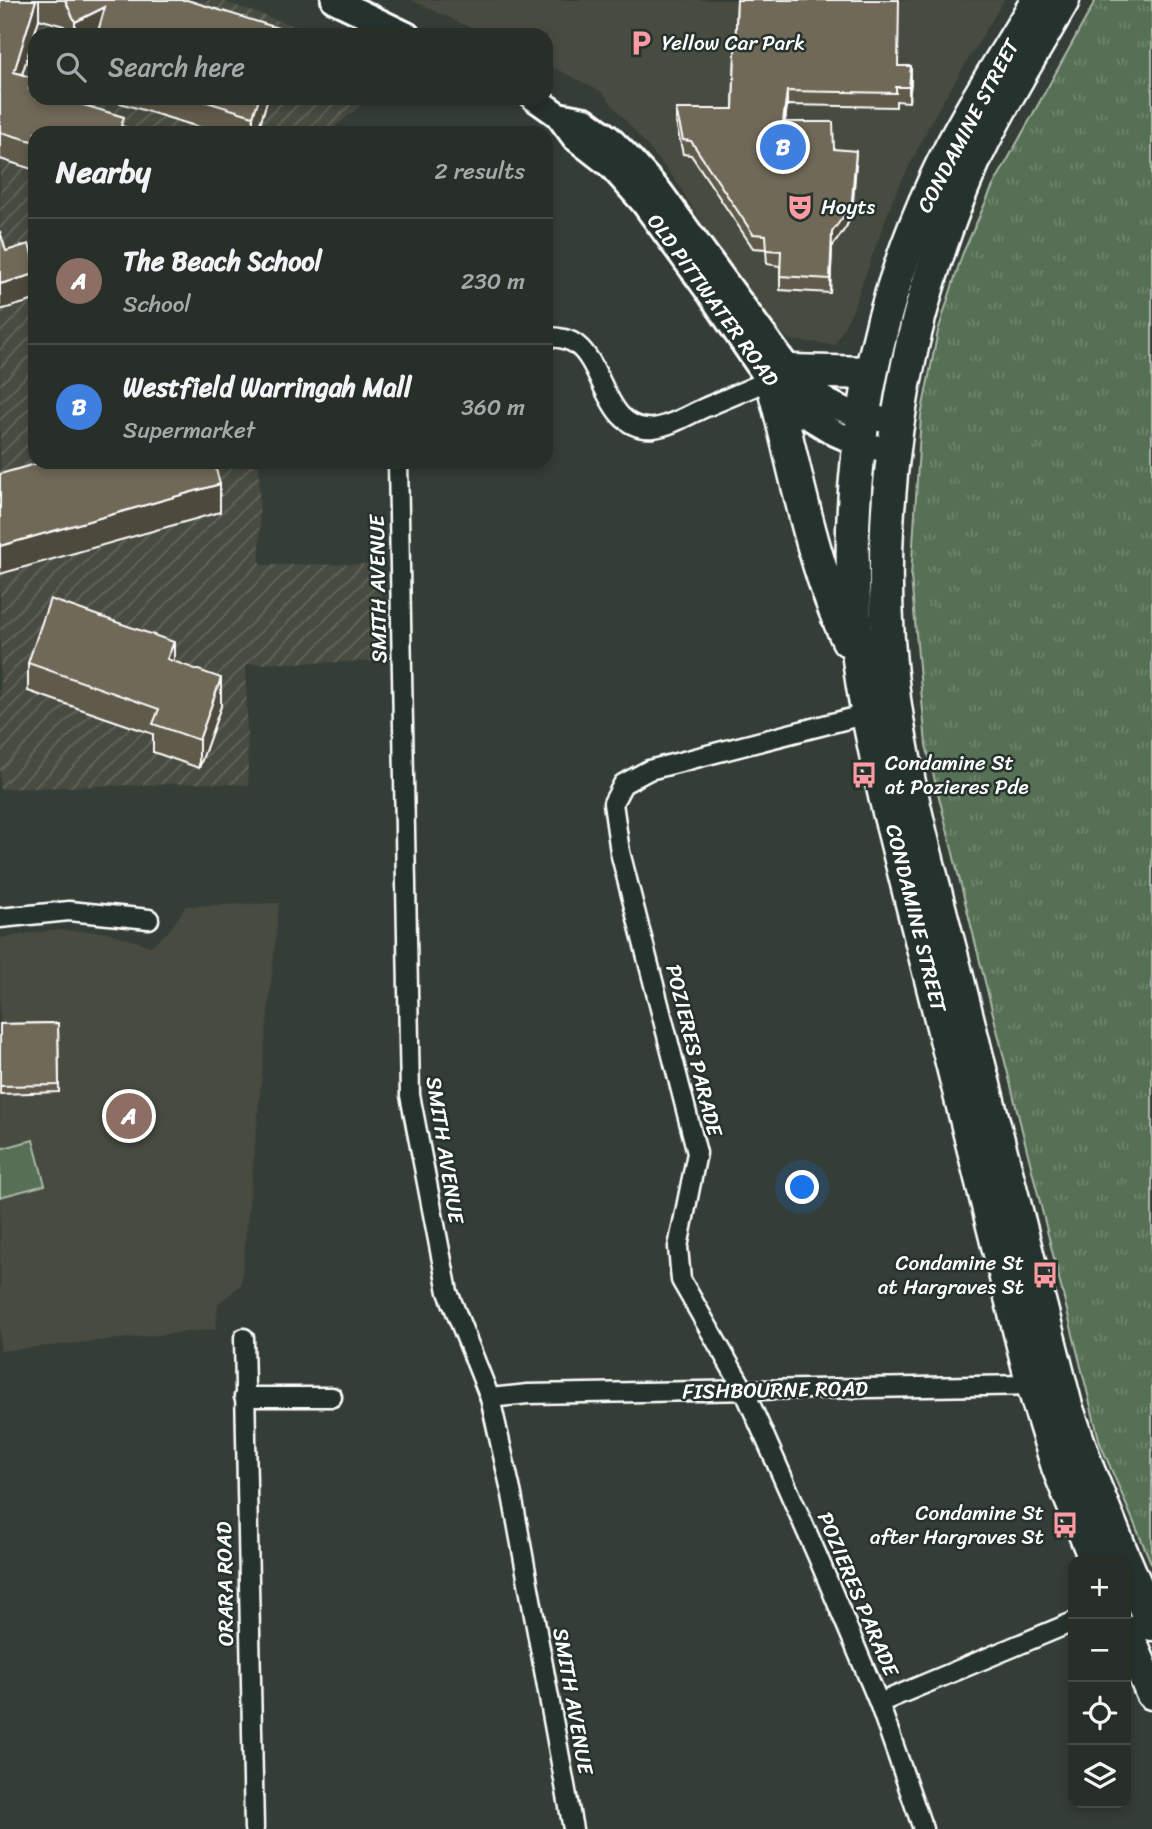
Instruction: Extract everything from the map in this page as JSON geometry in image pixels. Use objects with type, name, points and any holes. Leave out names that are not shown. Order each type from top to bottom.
[{"type":"highway","name":"CONDAMINE STREET","points":[[1038,0],[984,89],[936,178],[898,273],[871,373],[862,430],[852,573],[860,667],[885,796],[1046,1384],[1088,1470],[1123,1556]]},
{"type":"highway","name":"CONDAMINE STREET","points":[[1063,0],[996,118],[964,185],[916,330],[895,437],[886,588],[894,698],[904,756],[1046,1384],[1058,1467],[1094,1556]]},
{"type":"highway","points":[[860,667],[836,614],[778,380],[871,373]]},
{"type":"highway","name":"CONDAMINE STREET","points":[[1131,1576],[1152,1624]]},
{"type":"highway","points":[[1131,1644],[1152,1693]]},
{"type":"street","points":[[334,0],[392,28]]},
{"type":"street","name":"OLD PITTWATER ROAD","points":[[544,105],[558,115],[585,120],[631,160],[660,192],[778,380],[807,416],[835,433],[862,430],[895,437]]},
{"type":"street","points":[[553,337],[563,338],[577,345],[590,363],[612,405],[627,422],[652,428],[778,380]]},
{"type":"street","name":"SMITH AVENUE","points":[[398,469],[410,1095],[449,1292],[490,1398],[512,1495],[573,1829]]},
{"type":"street","name":"POZIERES PARADE","points":[[867,714],[649,770],[623,784],[613,803],[620,852],[697,1153],[678,1248],[681,1280],[744,1390],[817,1555],[879,1703],[923,1829]]},
{"type":"street","points":[[0,919],[69,911],[149,919]]},
{"type":"street","name":"ORARA ROAD","points":[[244,1338],[254,1829]]},
{"type":"street","name":"FISHBOURNE ROAD","points":[[490,1398],[528,1394],[1046,1384]]},
{"type":"street","points":[[244,1396],[332,1397]]},
{"type":"street","points":[[879,1703],[1068,1624]]},
{"type":"shaded area","points":[[0,0],[219,0],[300,28],[28,28],[28,105],[361,105],[336,126],[28,126],[28,469],[259,469],[260,565],[381,564],[383,661],[246,664],[248,785],[207,783],[0,789]]},
{"type":"shaded area","points":[[411,0],[1004,0],[934,116],[893,199],[853,309],[835,345],[790,340],[758,313],[674,178],[601,91],[553,67],[553,28],[471,28]]},
{"type":"shaded area","points":[[279,903],[241,1285],[218,1304],[216,1329],[0,1351],[0,938],[52,930],[106,932],[151,946],[169,931],[186,906]]},
{"type":"green space","points":[[1096,0],[1152,0],[1152,1565],[1100,1443],[926,745],[911,577],[921,416],[938,331],[962,255],[992,188]]},
{"type":"green space","points":[[33,1140],[45,1185],[0,1197],[0,1149]]},
{"type":"building","points":[[0,0],[36,0],[14,72],[28,76],[28,105],[84,105],[124,117],[121,126],[28,126],[28,140],[0,132]]},
{"type":"building","points":[[65,0],[187,0],[278,28],[99,28],[105,7],[75,22]]},
{"type":"building","points":[[737,0],[899,0],[898,66],[911,66],[909,87],[896,87],[896,93],[787,91],[783,122],[833,122],[834,149],[856,151],[852,200],[832,232],[830,279],[780,276],[781,251],[767,250],[766,235],[753,234],[691,141],[683,140],[676,109],[733,109]]},
{"type":"building","points":[[217,105],[257,105],[253,116]]},
{"type":"building","points":[[0,231],[6,251],[28,244],[28,276],[0,284]]},
{"type":"building","points":[[28,466],[28,469],[216,469],[220,484],[0,546],[0,474]]},
{"type":"building","points":[[50,599],[174,642],[167,659],[221,678],[199,740],[153,724],[159,709],[28,663]]},
{"type":"building","points":[[58,1023],[59,1085],[0,1086],[0,1024]]},
{"type":"place","name":"Yellow Car Park","points":[[641,43]]},
{"type":"place","name":"Westfield Warringah Mall","points":[[783,147]]},
{"type":"place","name":"Hoyts","points":[[800,207]]},
{"type":"place","name":"Condamine St at Pozieres Pde","points":[[864,775]]},
{"type":"place","name":"The Beach School","points":[[129,1116]]},
{"type":"place","name":"Condamine St at Hargraves St","points":[[1045,1275]]},
{"type":"place","name":"Condamine St after Hargraves St","points":[[1065,1525]]}]
